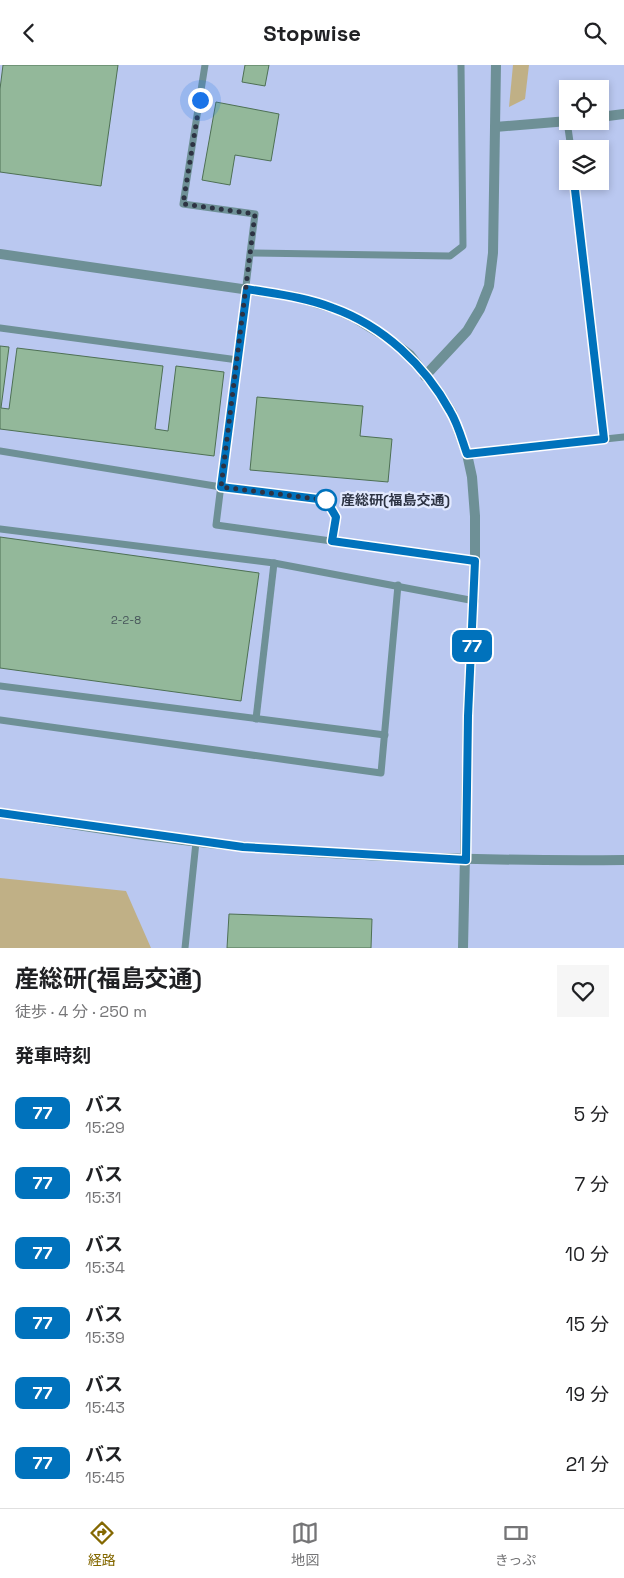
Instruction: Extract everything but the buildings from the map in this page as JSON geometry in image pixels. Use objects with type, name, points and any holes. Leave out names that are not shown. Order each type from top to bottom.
[{"type":"street","points":[[425,375],[467,331],[480,309],[489,286],[493,253],[496,65]]},
{"type":"street","points":[[609,116],[624,114]]},
{"type":"street","points":[[496,127],[559,122]]},
{"type":"street","points":[[0,254],[297,297],[333,308],[355,318],[386,337],[410,355],[438,391],[452,413],[467,454],[472,477],[475,516],[475,601],[468,716],[463,948]]},
{"type":"street","points":[[0,813],[196,842],[258,848],[466,860],[624,860]]},
{"type":"lane","points":[[206,65],[183,204],[255,214],[216,525],[475,561]]},
{"type":"lane","points":[[251,253],[450,255],[463,246],[462,65]]},
{"type":"lane","points":[[575,190],[604,439]]},
{"type":"lane","points":[[0,328],[238,360]]},
{"type":"lane","points":[[467,454],[624,437]]},
{"type":"lane","points":[[0,451],[221,487],[326,500],[336,517],[332,541]]},
{"type":"lane","points":[[0,529],[274,563],[475,601]]},
{"type":"lane","points":[[256,719],[274,563]]},
{"type":"lane","points":[[0,720],[381,773],[398,585]]},
{"type":"lane","points":[[0,686],[385,735]]},
{"type":"lane","points":[[185,948],[196,842]]},
{"type":"shaded area","points":[[513,65],[529,65],[525,99],[509,107]]},
{"type":"shaded area","points":[[0,878],[126,891],[151,948],[0,948]]},
{"type":"bus line","name":"77","points":[[0,813],[196,842],[243,847],[466,860],[468,716],[475,601],[475,561],[332,541],[336,517],[326,500],[221,487],[247,289],[297,297],[333,308],[355,318],[386,337],[410,355],[438,391],[452,413],[467,454],[604,439],[575,190]]},
{"type":"place","name":"産総研(福島交通)","points":[[326,500]]},
{"type":"route","points":[[200,100],[183,204],[255,214],[221,487],[326,500]]}]
